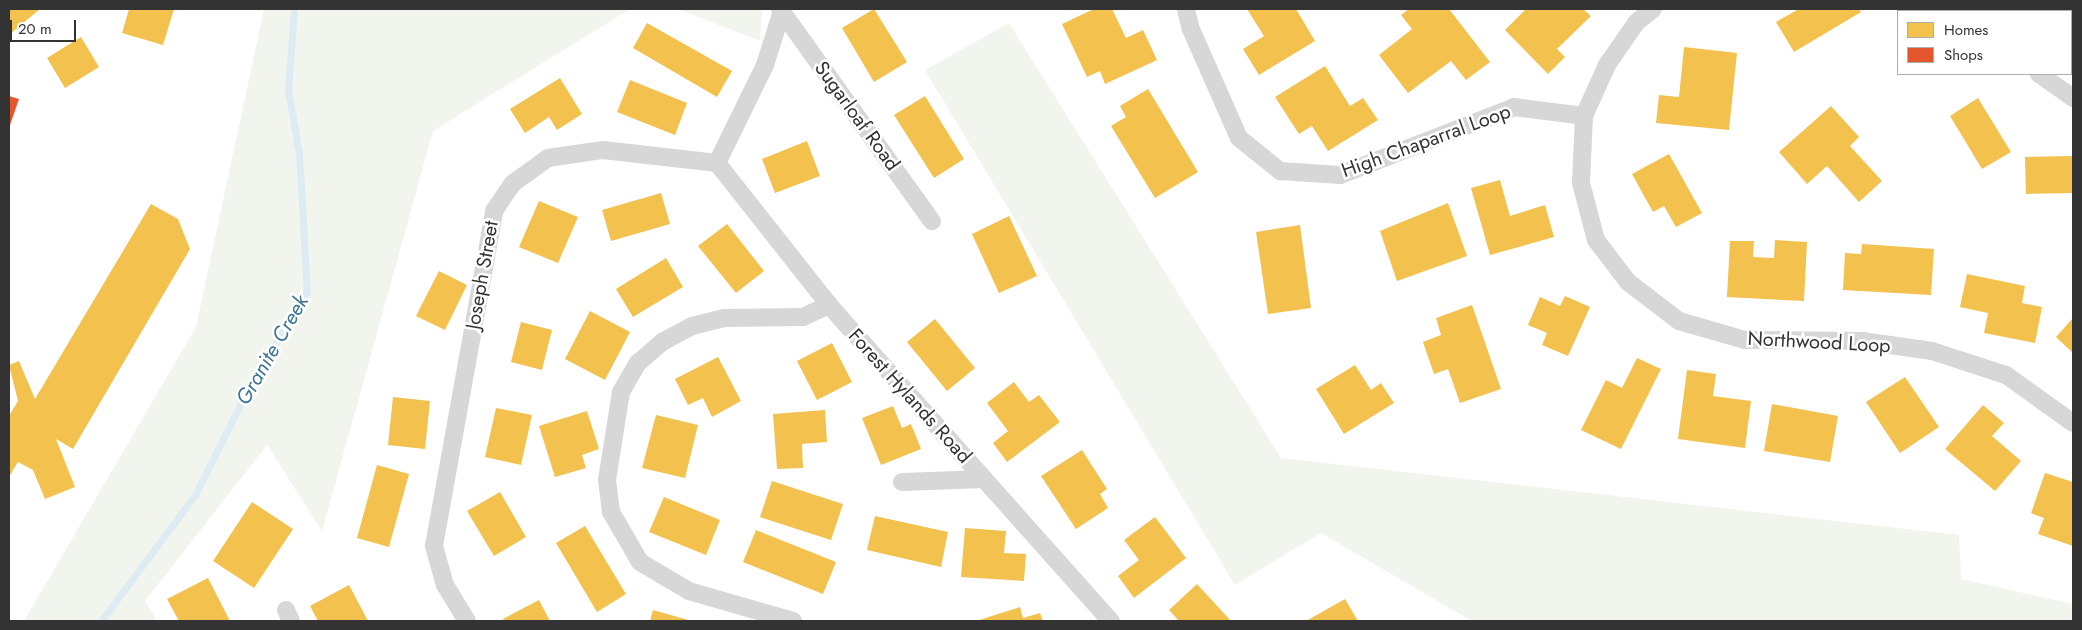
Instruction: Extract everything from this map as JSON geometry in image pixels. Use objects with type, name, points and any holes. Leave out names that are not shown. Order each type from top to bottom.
[{"type":"street","name":"High Chaparral Loop","points":[[1186,9],[1190,27],[1240,138],[1280,171],[1340,175],[1514,106],[1584,116]]},
{"type":"street","name":"Northwood Loop","points":[[1653,9],[1636,23],[1607,65],[1584,116],[1581,183],[1596,240],[1628,282],[1679,321],[1745,340],[1862,341],[1932,351],[2006,375],[2073,423]]},
{"type":"street","points":[[716,163],[765,65],[781,10]]},
{"type":"street","name":"Sugarloaf Road","points":[[781,10],[932,221]]},
{"type":"street","points":[[2040,75],[2073,98]]},
{"type":"street","name":"Joseph Street","points":[[466,621],[444,585],[434,546],[494,211],[512,184],[548,158],[602,150],[716,163]]},
{"type":"street","name":"Forest Hylands Road","points":[[716,163],[829,305],[984,478],[1107,620]]},
{"type":"street","points":[[793,621],[689,591],[640,562],[611,512],[607,480],[621,392],[638,363],[662,342],[700,324],[725,318],[803,318],[829,305]]},
{"type":"street","points":[[902,482],[984,478]]},
{"type":"shaded area","points":[[264,9],[630,9],[433,131],[322,531],[267,445],[145,601],[157,621],[24,621],[196,327]]},
{"type":"shaded area","points":[[678,9],[762,9],[760,41]]},
{"type":"shaded area","points":[[1009,23],[1281,458],[1959,535],[1961,579],[2073,604],[2073,621],[1472,621],[1321,533],[1235,585],[925,70]]},
{"type":"building: Homes","points":[[9,9],[40,9],[10,34]]},
{"type":"building: Homes","points":[[129,9],[174,9],[163,45],[122,33]]},
{"type":"building: Homes","points":[[874,9],[907,62],[874,82],[842,28]]},
{"type":"building: Homes","points":[[1094,9],[1112,9],[1126,38],[1143,30],[1157,60],[1105,84],[1100,71],[1087,77],[1062,24]]},
{"type":"building: Homes","points":[[1247,9],[1296,9],[1315,41],[1259,75],[1243,49],[1264,36]]},
{"type":"building: Homes","points":[[1409,9],[1449,9],[1490,62],[1466,80],[1451,61],[1408,93],[1379,55],[1412,29],[1401,15]]},
{"type":"building: Homes","points":[[1526,9],[1583,9],[1591,16],[1557,49],[1565,57],[1548,74],[1505,30]]},
{"type":"building: Homes","points":[[1799,9],[1859,9],[1861,12],[1794,52],[1776,22]]},
{"type":"building: Homes","points":[[647,23],[732,71],[717,97],[633,48]]},
{"type":"building: Homes","points":[[81,37],[99,67],[65,88],[47,58]]},
{"type":"building: Homes","points":[[1684,47],[1737,53],[1729,130],[1656,123],[1659,95],[1679,97]]},
{"type":"building: Homes","points":[[1325,66],[1350,106],[1363,98],[1378,120],[1328,151],[1312,126],[1299,134],[1275,97]]},
{"type":"building: Homes","points":[[560,78],[582,114],[557,130],[549,117],[525,133],[510,109]]},
{"type":"building: Homes","points":[[630,80],[687,103],[675,135],[617,112]]},
{"type":"building: Homes","points":[[1148,89],[1198,172],[1155,198],[1111,126],[1126,117],[1120,106]]},
{"type":"building: Homes","points":[[925,96],[964,159],[934,178],[894,115]]},
{"type":"building: Homes","points":[[1978,98],[2011,152],[1982,169],[1950,116]]},
{"type":"building: Homes","points":[[1831,106],[1859,137],[1850,146],[1882,181],[1859,202],[1827,166],[1807,184],[1779,152]]},
{"type":"building: Homes","points":[[807,141],[820,176],[775,193],[762,159]]},
{"type":"building: Homes","points":[[1669,154],[1702,213],[1676,227],[1664,206],[1653,212],[1632,174]]},
{"type":"building: Homes","points":[[2073,156],[2073,193],[2026,194],[2025,157]]},
{"type":"building: Homes","points":[[1500,180],[1510,216],[1545,205],[1554,237],[1490,255],[1471,188]]},
{"type":"building: Homes","points":[[661,193],[670,224],[611,241],[602,210]]},
{"type":"building: Homes","points":[[539,201],[578,217],[558,263],[519,247]]},
{"type":"building: Homes","points":[[1448,203],[1467,256],[1397,281],[1380,231]]},
{"type":"building: Homes","points":[[151,204],[178,219],[190,249],[73,449],[56,439],[75,487],[45,499],[33,470],[18,462],[9,477],[9,416],[18,401],[9,365],[19,361],[35,399]]},
{"type":"building: Homes","points":[[1009,216],[1037,276],[999,293],[972,234]]},
{"type":"building: Homes","points":[[727,224],[764,271],[736,293],[698,246]]},
{"type":"building: Homes","points":[[1300,225],[1311,308],[1268,314],[1256,232]]},
{"type":"building: Homes","points":[[1775,240],[1807,242],[1804,301],[1727,297],[1730,241],[1754,241],[1753,257],[1774,258]]},
{"type":"building: Homes","points":[[1862,244],[1934,249],[1931,295],[1843,290],[1845,253],[1861,254]]},
{"type":"building: Homes","points":[[666,258],[683,287],[633,317],[616,289]]},
{"type":"building: Homes","points":[[439,271],[467,285],[445,330],[416,316]]},
{"type":"building: Homes","points":[[1967,274],[2025,286],[2022,303],[2042,307],[2035,343],[1984,333],[1988,313],[1960,307]]},
{"type":"building: Homes","points":[[1565,296],[1590,307],[1568,356],[1542,345],[1547,333],[1528,325],[1540,297],[1560,306]]},
{"type":"building: Homes","points":[[1472,305],[1501,389],[1460,403],[1448,369],[1434,374],[1423,342],[1441,335],[1436,318]]},
{"type":"building: Homes","points":[[590,311],[630,332],[605,380],[565,359]]},
{"type":"building: Homes","points":[[2073,318],[2073,353],[2056,337]]},
{"type":"building: Homes","points":[[935,319],[975,368],[947,391],[907,342]]},
{"type":"building: Homes","points":[[521,322],[552,330],[542,370],[511,362]]},
{"type":"building: Homes","points":[[832,343],[852,382],[817,400],[797,361]]},
{"type":"building: Homes","points":[[718,357],[741,401],[712,417],[703,398],[688,405],[675,379]]},
{"type":"building: Homes","points":[[1637,358],[1661,369],[1621,449],[1581,430],[1606,380],[1622,388]]},
{"type":"building: Homes","points":[[1355,365],[1371,390],[1381,383],[1394,403],[1344,434],[1316,389]]},
{"type":"building: Homes","points":[[1687,370],[1716,374],[1713,396],[1751,401],[1745,448],[1678,439]]},
{"type":"building: Homes","points":[[1905,377],[1939,427],[1900,453],[1866,402]]},
{"type":"building: Homes","points":[[1014,382],[1029,402],[1039,395],[1060,422],[1007,462],[993,443],[1008,431],[987,403]]},
{"type":"building: Homes","points":[[393,397],[430,401],[425,449],[388,445]]},
{"type":"building: Homes","points":[[1772,404],[1838,416],[1830,462],[1764,451]]},
{"type":"building: Homes","points":[[1983,405],[2004,423],[1992,436],[2021,461],[1995,491],[1945,449]]},
{"type":"building: Homes","points":[[893,406],[902,428],[911,424],[921,449],[881,465],[862,418]]},
{"type":"building: Homes","points":[[496,408],[532,415],[521,465],[485,457]]},
{"type":"building: Homes","points":[[825,410],[827,442],[802,444],[803,468],[777,469],[773,414]]},
{"type":"building: Homes","points":[[587,411],[599,449],[582,455],[586,468],[555,477],[539,426]]},
{"type":"building: Homes","points":[[656,415],[698,425],[685,478],[642,468]]},
{"type":"building: Homes","points":[[1082,450],[1107,489],[1100,494],[1108,508],[1076,529],[1041,476]]},
{"type":"building: Homes","points":[[377,465],[409,474],[389,547],[357,538]]},
{"type":"building: Homes","points":[[2045,473],[2073,482],[2073,546],[2038,534],[2044,518],[2031,513]]},
{"type":"building: Homes","points":[[772,481],[843,504],[831,540],[760,517]]},
{"type":"building: Homes","points":[[500,492],[526,537],[494,556],[467,511]]},
{"type":"building: Homes","points":[[664,497],[720,520],[706,555],[649,532]]},
{"type":"building: Homes","points":[[252,502],[293,529],[254,588],[213,561]]},
{"type":"building: Homes","points":[[875,516],[948,532],[941,567],[867,550]]},
{"type":"building: Homes","points":[[1155,517],[1186,558],[1134,598],[1118,576],[1139,560],[1124,540]]},
{"type":"building: Homes","points":[[585,526],[626,594],[597,612],[556,543]]},
{"type":"building: Homes","points":[[965,528],[1006,531],[1004,553],[1026,554],[1024,581],[961,577]]},
{"type":"building: Homes","points":[[756,530],[836,562],[823,594],[743,562]]},
{"type":"building: Homes","points":[[208,578],[230,621],[179,621],[167,599]]},
{"type":"building: Homes","points":[[1197,584],[1231,621],[1179,621],[1169,610]]},
{"type":"building: Homes","points":[[349,585],[368,621],[318,621],[310,606]]},
{"type":"building: Homes","points":[[1345,599],[1358,621],[1306,621]]},
{"type":"building: Homes","points":[[539,600],[550,621],[504,621],[503,619]]},
{"type":"building: Homes","points":[[1020,607],[1023,618],[1040,613],[1043,621],[976,621]]},
{"type":"building: Homes","points":[[653,610],[692,621],[650,621]]},
{"type":"building: Shops","points":[[9,96],[19,99],[9,128]]},
{"type":"waterway","name":"Granite Creek","points":[[101,621],[195,495],[249,387],[307,292],[299,153],[288,90],[294,9]]}]
